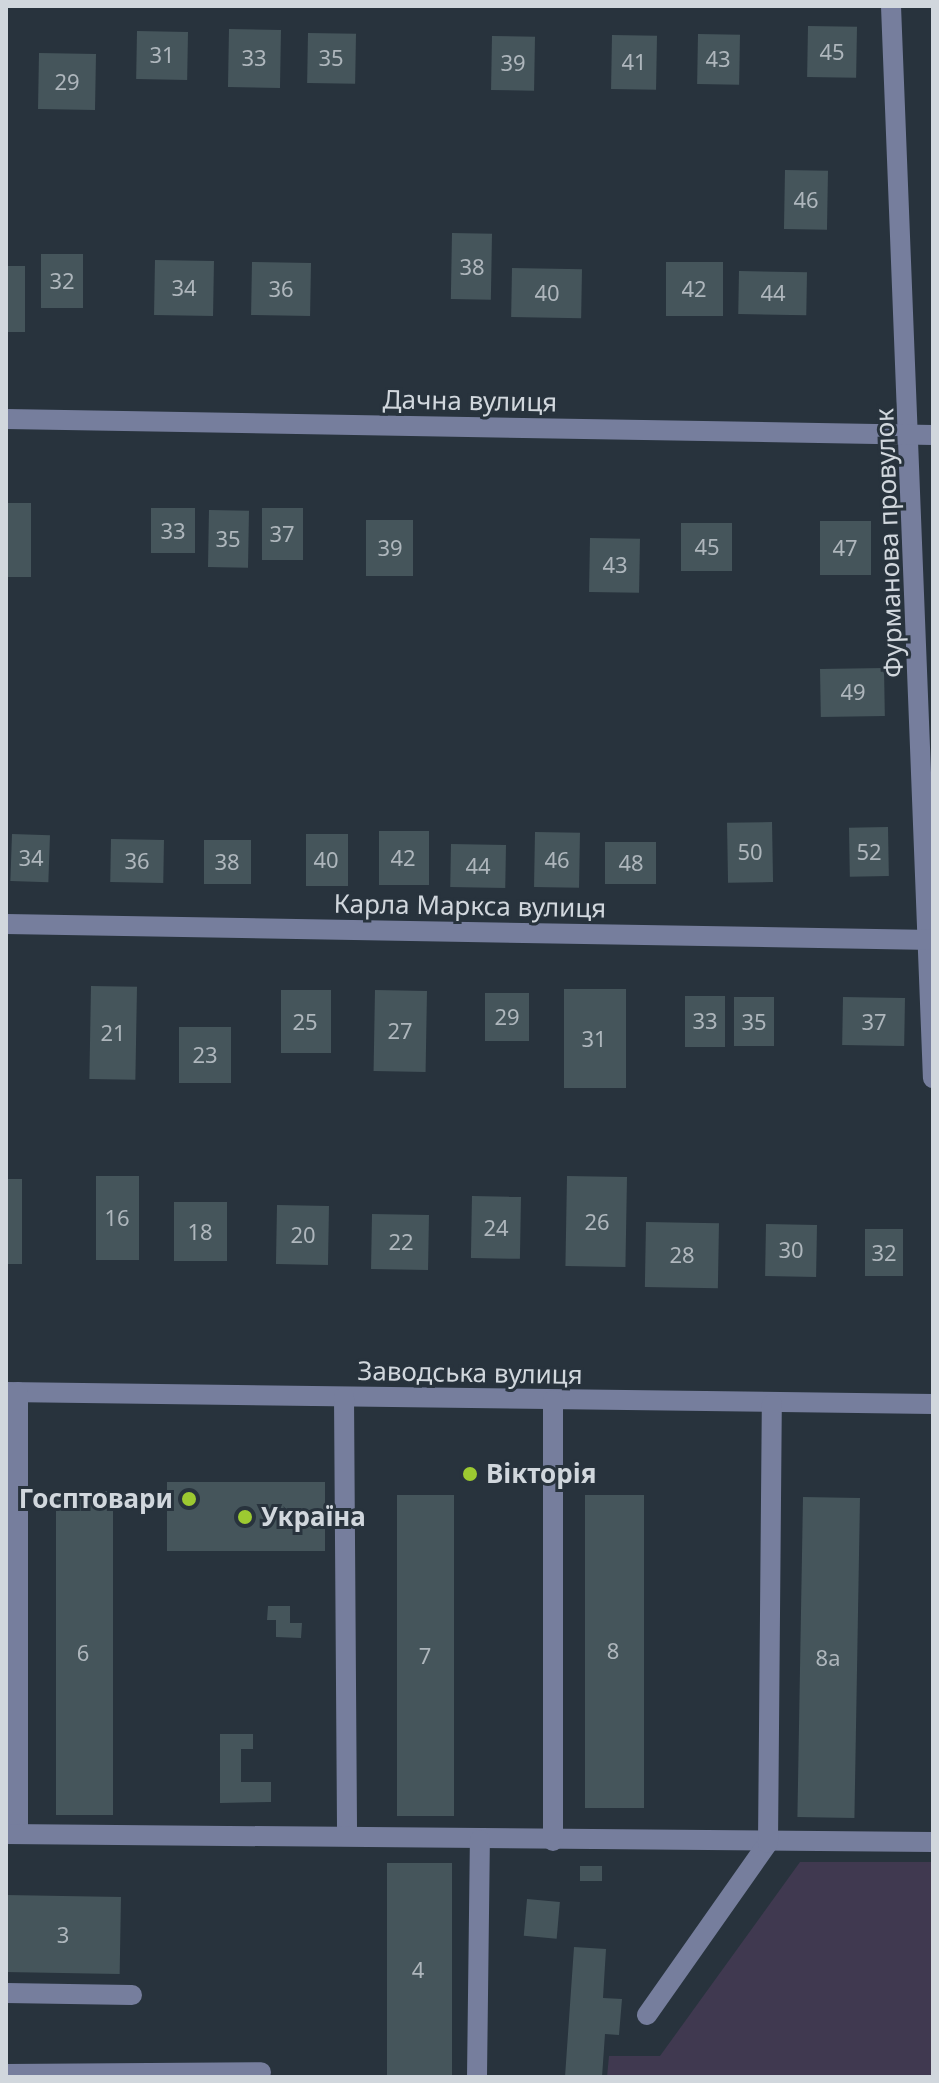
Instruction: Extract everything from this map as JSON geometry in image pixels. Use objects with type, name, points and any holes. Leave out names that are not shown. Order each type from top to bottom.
[{"type":"street","name":"Фурманова провулок","points":[[891,6],[912,435],[931,940],[933,1078]]},
{"type":"street","name":"Дачна вулиця","points":[[6,419],[933,435]]},
{"type":"street","name":"Карла Маркса вулиця","points":[[6,924],[931,940]]},
{"type":"street","name":"Заводська вулиця","points":[[12,1392],[933,1404]]},
{"type":"street","points":[[12,1392],[12,1834],[347,1835],[480,1840],[768,1843],[933,1842]]},
{"type":"street","points":[[344,1397],[347,1835]]},
{"type":"street","points":[[553,1400],[553,1841]]},
{"type":"street","points":[[647,2015],[768,1843],[772,1404]]},
{"type":"street","points":[[477,2077],[480,1840]]},
{"type":"street","points":[[6,1993],[132,1995]]},
{"type":"street","points":[[6,2074],[261,2072]]},
{"type":"shaded area","points":[[800,1862],[933,1862],[933,2077],[607,2077],[609,2056],[660,2056]]},
{"type":"building","points":[[808,26],[857,27],[856,78],[807,77]]},
{"type":"building","points":[[229,29],[281,30],[280,88],[228,87]]},
{"type":"building","points":[[137,31],[188,32],[187,80],[136,79]]},
{"type":"building","points":[[308,33],[356,34],[355,84],[307,83]]},
{"type":"building","points":[[698,34],[740,35],[739,85],[697,84]]},
{"type":"building","points":[[612,35],[657,36],[656,90],[611,89]]},
{"type":"building","points":[[492,36],[535,37],[534,91],[491,90]]},
{"type":"building","points":[[39,53],[96,54],[95,110],[38,109]]},
{"type":"building","points":[[785,170],[828,171],[827,230],[784,229]]},
{"type":"building","points":[[452,233],[492,234],[491,300],[451,299]]},
{"type":"building","points":[[41,254],[83,254],[83,308],[41,308]]},
{"type":"building","points":[[155,260],[214,261],[213,316],[154,315]]},
{"type":"building","points":[[252,262],[311,263],[310,316],[251,315]]},
{"type":"building","points":[[666,262],[723,262],[723,316],[666,316]]},
{"type":"building","points":[[6,266],[25,266],[25,332],[6,332]]},
{"type":"building","points":[[512,268],[582,269],[581,318],[511,317]]},
{"type":"building","points":[[739,271],[807,272],[806,315],[738,314]]},
{"type":"building","points":[[6,503],[31,503],[31,577],[6,577]]},
{"type":"building","points":[[151,508],[195,508],[195,553],[151,553]]},
{"type":"building","points":[[262,508],[303,508],[303,560],[262,560]]},
{"type":"building","points":[[209,510],[249,511],[248,568],[208,567]]},
{"type":"building","points":[[366,520],[413,520],[413,576],[366,576]]},
{"type":"building","points":[[820,521],[871,521],[871,575],[820,575]]},
{"type":"building","points":[[681,523],[732,523],[732,571],[681,571]]},
{"type":"building","points":[[590,538],[640,539],[639,593],[589,592]]},
{"type":"building","points":[[884,668],[885,716],[821,717],[820,669]]},
{"type":"building","points":[[772,822],[773,882],[728,883],[727,823]]},
{"type":"building","points":[[888,827],[889,876],[850,877],[849,828]]},
{"type":"building","points":[[379,831],[429,831],[429,885],[379,885]]},
{"type":"building","points":[[535,832],[580,833],[579,888],[534,887]]},
{"type":"building","points":[[12,834],[50,835],[48,882],[10,881]]},
{"type":"building","points":[[306,834],[348,834],[348,886],[306,886]]},
{"type":"building","points":[[111,839],[164,840],[163,883],[110,882]]},
{"type":"building","points":[[204,840],[251,840],[251,884],[204,884]]},
{"type":"building","points":[[605,842],[656,842],[656,884],[605,884]]},
{"type":"building","points":[[451,844],[506,845],[505,888],[450,887]]},
{"type":"building","points":[[91,986],[137,987],[135,1080],[89,1079]]},
{"type":"building","points":[[564,989],[626,989],[626,1088],[564,1088]]},
{"type":"building","points":[[281,990],[331,990],[331,1053],[281,1053]]},
{"type":"building","points":[[375,990],[427,991],[426,1072],[374,1071]]},
{"type":"building","points":[[485,993],[529,993],[529,1041],[485,1041]]},
{"type":"building","points":[[685,996],[725,996],[725,1047],[685,1047]]},
{"type":"building","points":[[734,997],[774,997],[774,1046],[734,1046]]},
{"type":"building","points":[[843,997],[905,998],[904,1046],[842,1045]]},
{"type":"building","points":[[179,1027],[231,1027],[231,1083],[179,1083]]},
{"type":"building","points":[[96,1176],[139,1176],[139,1260],[96,1260]]},
{"type":"building","points":[[567,1176],[627,1177],[625,1267],[565,1266]]},
{"type":"building","points":[[6,1179],[22,1179],[22,1264],[6,1264]]},
{"type":"building","points":[[472,1196],[521,1197],[520,1259],[471,1258]]},
{"type":"building","points":[[174,1202],[227,1202],[227,1261],[174,1261]]},
{"type":"building","points":[[277,1205],[329,1206],[328,1265],[276,1264]]},
{"type":"building","points":[[372,1214],[429,1215],[428,1270],[371,1269]]},
{"type":"building","points":[[646,1222],[719,1223],[718,1288],[645,1287]]},
{"type":"building","points":[[766,1224],[817,1225],[816,1277],[765,1276]]},
{"type":"building","points":[[865,1229],[903,1229],[903,1276],[865,1276]]},
{"type":"building","name":"Україна","points":[[167,1482],[325,1482],[325,1551],[167,1551]]},
{"type":"building","points":[[56,1491],[113,1491],[113,1815],[56,1815]]},
{"type":"building","points":[[397,1495],[454,1495],[454,1816],[397,1816]]},
{"type":"building","points":[[585,1495],[644,1495],[644,1808],[585,1808]]},
{"type":"building","points":[[803,1497],[860,1498],[854,1818],[797,1817]]},
{"type":"building","points":[[268,1606],[290,1606],[290,1623],[302,1623],[301,1638],[276,1637],[276,1620],[267,1620]]},
{"type":"building","points":[[220,1734],[253,1734],[253,1749],[241,1749],[241,1782],[271,1782],[271,1802],[220,1803]]},
{"type":"building","points":[[387,1863],[452,1863],[452,2077],[387,2077]]},
{"type":"building","points":[[580,1866],[602,1866],[602,1881],[580,1881]]},
{"type":"building","points":[[6,1895],[121,1897],[120,1974],[6,1972]]},
{"type":"building","points":[[527,1899],[560,1902],[557,1939],[524,1936]]},
{"type":"building","points":[[574,1947],[606,1949],[603,1998],[622,1999],[619,2035],[605,2034],[602,2077],[565,2077]]},
{"type":"place","name":"Вікторія","points":[[470,1474]]},
{"type":"place","name":"Госптовари","points":[[189,1499]]},
{"type":"place","name":"Україна","points":[[245,1517]]}]
